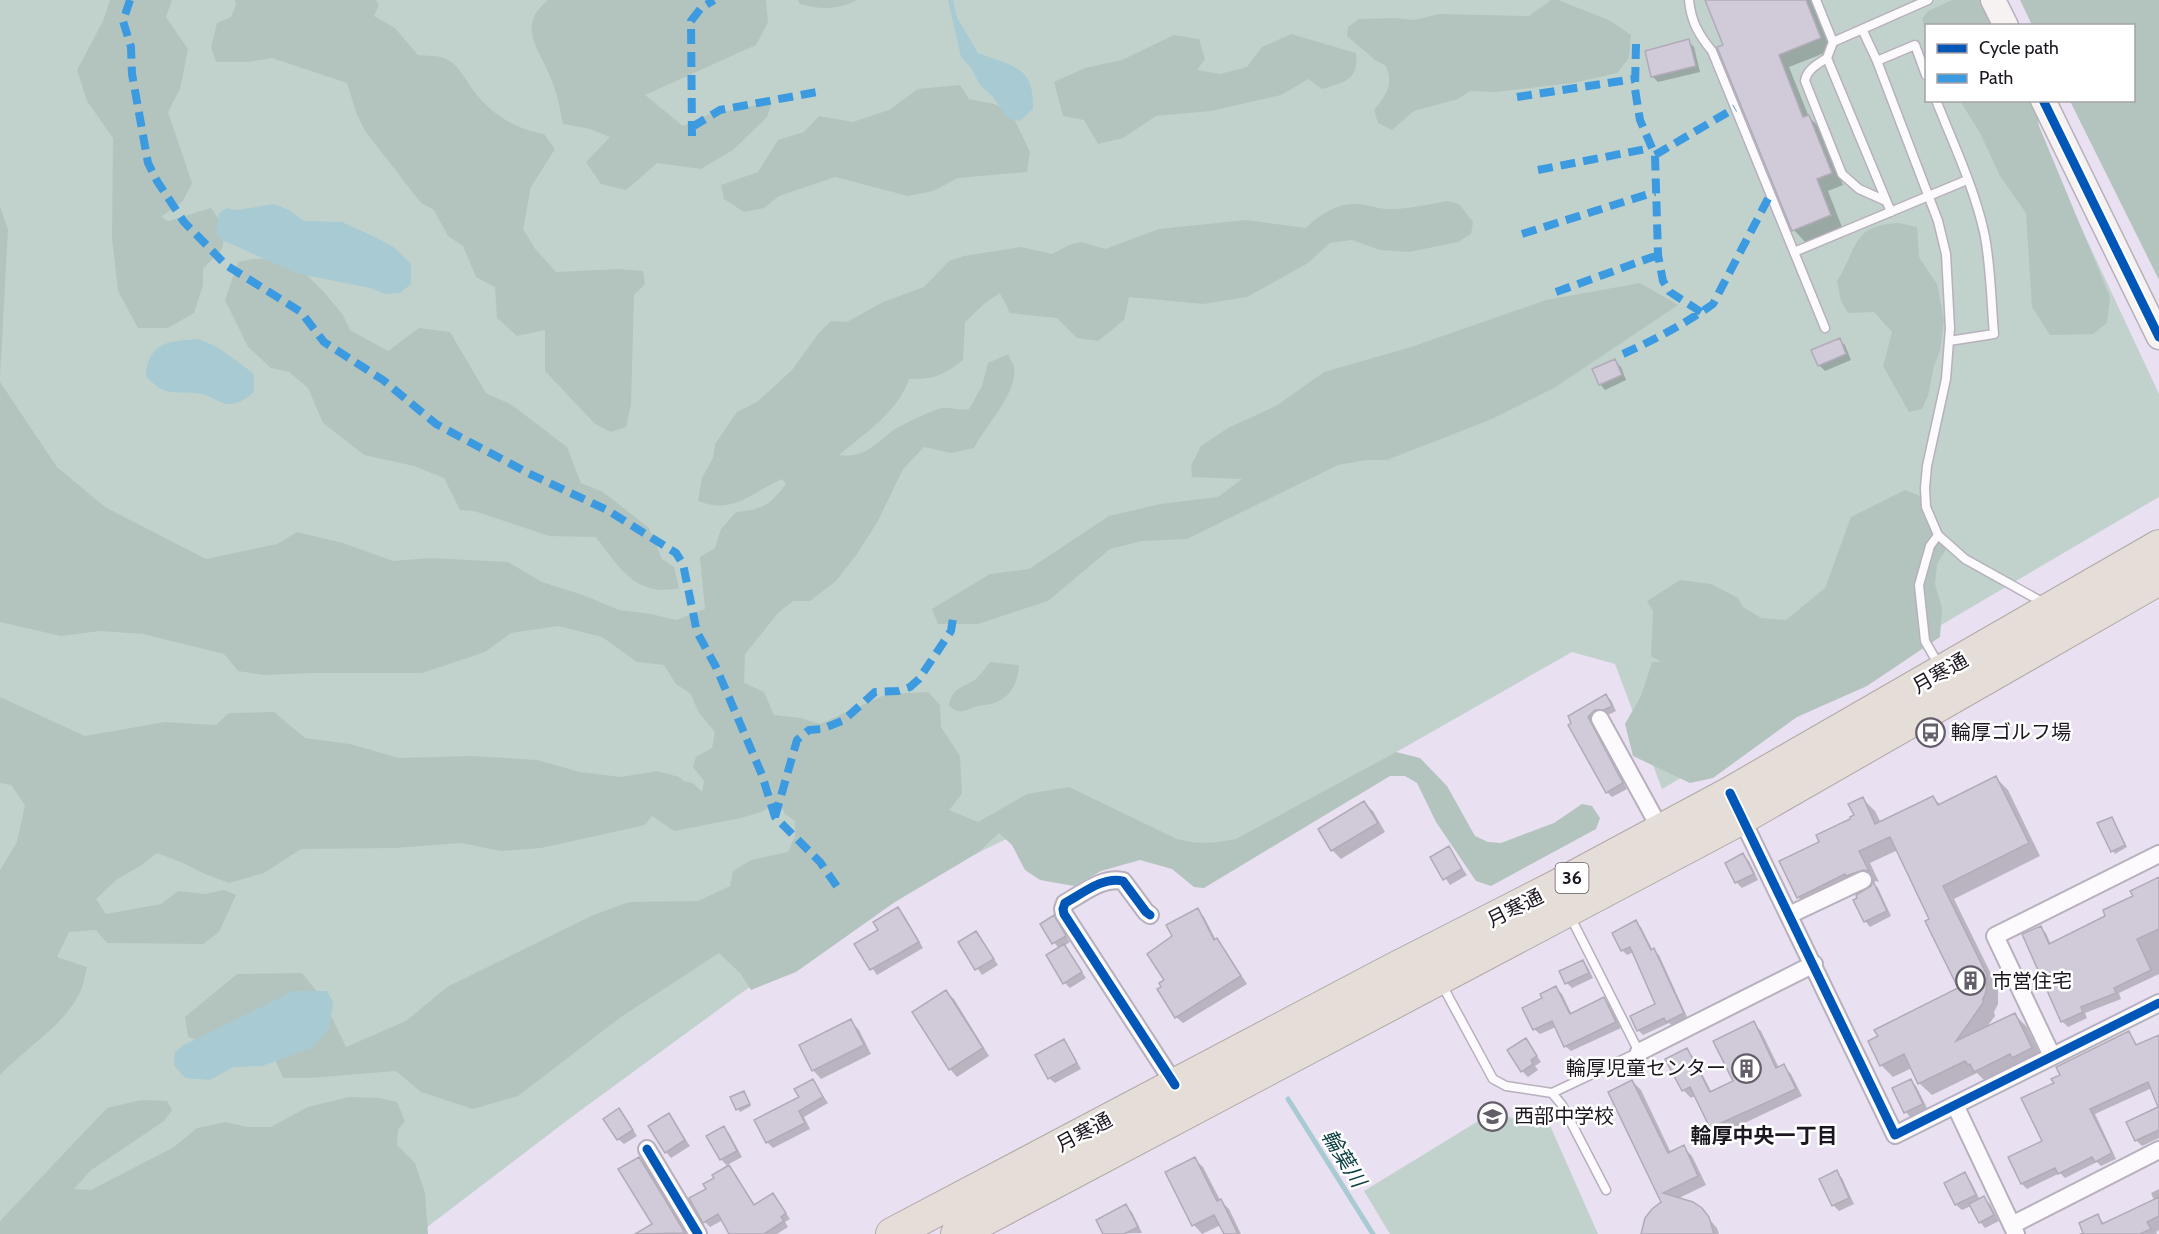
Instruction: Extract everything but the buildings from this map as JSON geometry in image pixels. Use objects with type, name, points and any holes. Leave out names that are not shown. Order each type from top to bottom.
[{"type":"highway","name":"月寒通","points":[[1562,899],[1662,830],[1736,806],[1942,672],[2159,546]]},
{"type":"highway","name":"月寒通","points":[[892,1234],[985,1214],[1432,966],[1562,899],[2159,579]]},
{"type":"highway","name":"月寒通","points":[[957,1234],[1174,1085],[1432,966]]},
{"type":"street","points":[[1993,0],[2005,24]]},
{"type":"street","points":[[2044,102],[2159,337]]},
{"type":"street","points":[[1600,719],[1662,830]]},
{"type":"street","points":[[1736,806],[1814,964],[1894,1135],[2159,1003]]},
{"type":"street","points":[[2052,1056],[1995,936],[2159,854]]},
{"type":"street","points":[[1150,915],[1123,880],[1116,879],[1107,880],[1065,903],[1063,909],[1064,914],[1174,1085]]},
{"type":"street","points":[[1789,915],[1863,880]]},
{"type":"street","points":[[1639,1052],[1814,964]]},
{"type":"street","points":[[1955,1105],[2014,1230],[2159,1150]]},
{"type":"street","points":[[647,1149],[698,1234]]},
{"type":"lane","points":[[1689,0],[1697,33],[1712,51],[1825,328]]},
{"type":"lane","points":[[1816,0],[1833,42],[1827,58],[1813,67],[1806,75],[1805,81],[1842,174],[1859,189],[1886,201]]},
{"type":"lane","points":[[1833,42],[1928,0]]},
{"type":"lane","points":[[1862,29],[1877,61],[1929,196],[1946,254],[1950,328],[1946,379],[1926,466],[1926,507],[1938,535],[1965,558],[2053,608]]},
{"type":"lane","points":[[1877,61],[1915,45],[1925,72]]},
{"type":"lane","points":[[1827,58],[1891,212]]},
{"type":"lane","points":[[1937,102],[1967,180],[1983,231],[1988,260],[1994,334],[1949,341]]},
{"type":"lane","points":[[1794,252],[1967,180]]},
{"type":"lane","points":[[1938,535],[1930,546],[1919,585],[1925,640],[1942,672]]},
{"type":"lane","points":[[1432,966],[1493,1079],[1506,1086],[1552,1094],[1639,1052],[1562,899]]},
{"type":"lane","points":[[1552,1094],[1562,1105],[1606,1190]]},
{"type":"shaded area","points":[[0,0],[1975,0],[1930,24],[1925,24],[1925,102],[2022,102],[2159,394],[2159,497],[1662,789],[1615,664],[1572,652],[1205,861],[1075,806],[865,907],[737,996],[573,1116],[418,1234],[0,1234]]},
{"type":"shaded area","points":[[110,0],[172,0],[166,17],[188,49],[180,89],[168,112],[192,183],[183,201],[161,217],[168,221],[211,208],[226,229],[222,249],[203,269],[203,285],[194,313],[168,328],[138,328],[118,291],[112,238],[113,138],[87,101],[77,70],[103,21]]},
{"type":"shaded area","points":[[235,0],[376,0],[379,5],[374,16],[395,28],[418,55],[440,57],[451,62],[487,106],[496,113],[523,129],[544,134],[555,149],[531,187],[523,229],[536,250],[556,272],[619,269],[643,271],[645,284],[634,295],[631,405],[626,427],[611,432],[595,424],[545,371],[545,330],[517,336],[497,318],[495,287],[476,277],[463,246],[448,236],[434,210],[421,203],[365,131],[347,83],[272,58],[248,62],[216,62],[211,47],[217,23],[231,17],[236,5]]},
{"type":"shaded area","points":[[548,0],[766,0],[768,22],[756,45],[645,95],[683,126],[707,115],[772,102],[767,117],[733,150],[701,169],[657,163],[626,190],[601,184],[586,162],[610,137],[590,129],[563,124],[553,84],[533,38],[533,20],[538,10]]},
{"type":"shaded area","points":[[798,0],[857,0],[843,6],[822,8],[800,4]]},
{"type":"shaded area","points":[[948,0],[953,0],[957,17],[978,53],[1019,69],[1025,75],[1033,94],[1033,109],[1020,121],[1008,118],[993,97],[980,85],[971,68],[961,57]]},
{"type":"shaded area","points":[[1551,0],[1558,0],[1609,20],[1631,35],[1629,58],[1617,73],[1573,83],[1495,92],[1470,91],[1458,99],[1414,111],[1392,130],[1378,123],[1374,110],[1388,90],[1388,73],[1386,66],[1375,60],[1347,36],[1348,27],[1359,19],[1414,20],[1439,14],[1529,16]]},
{"type":"shaded area","points":[[1952,0],[1986,0],[1998,24],[1925,24],[1925,29],[1922,19],[1928,11]]},
{"type":"shaded area","points":[[2020,0],[2159,0],[2159,280],[2070,102],[2135,102],[2135,24],[2032,24]]},
{"type":"shaded area","points":[[1291,34],[1356,53],[1353,74],[1344,82],[1322,89],[1308,79],[1281,95],[1211,111],[1156,116],[1123,138],[1098,144],[1084,120],[1063,116],[1054,82],[1085,68],[1122,60],[1174,35],[1199,39],[1205,59],[1197,70],[1220,74],[1247,67],[1262,47]]},
{"type":"shaded area","points":[[960,85],[969,99],[994,104],[1011,112],[1030,152],[1027,172],[958,178],[933,191],[908,196],[835,177],[779,196],[764,208],[744,212],[724,199],[721,185],[758,172],[778,140],[804,132],[819,116],[853,122],[889,110],[918,89]]},
{"type":"shaded area","points":[[1961,102],[2034,102],[2039,126],[2110,297],[2107,323],[2093,334],[2050,335],[2032,307],[2026,213],[2000,176],[1980,133]]},
{"type":"shaded area","points":[[1447,201],[1459,204],[1473,222],[1471,234],[1458,242],[1409,252],[1380,250],[1352,240],[1330,243],[1308,263],[1247,297],[1203,304],[1129,297],[1124,320],[1098,341],[1077,338],[1057,318],[1010,313],[1000,293],[985,303],[965,322],[963,360],[938,376],[909,379],[904,391],[889,412],[839,455],[856,455],[863,452],[895,429],[938,409],[969,409],[982,386],[988,363],[1008,354],[1014,367],[1014,377],[1000,409],[974,448],[951,453],[924,447],[903,469],[878,521],[836,581],[810,601],[793,601],[778,613],[745,654],[744,683],[764,692],[774,715],[801,718],[820,724],[887,694],[928,692],[940,705],[941,727],[960,756],[962,794],[949,810],[978,822],[1027,794],[1069,787],[1177,839],[1200,843],[1236,839],[1396,752],[1420,758],[1447,786],[1475,836],[1488,842],[1501,843],[1554,823],[1582,804],[1592,806],[1600,818],[1596,829],[1491,886],[1476,881],[1436,822],[1417,783],[1405,776],[1390,776],[1204,888],[1194,887],[1172,869],[1140,860],[1101,871],[1074,886],[1040,880],[1025,870],[1012,845],[999,833],[979,852],[895,902],[796,972],[751,990],[740,973],[719,953],[621,1017],[518,1096],[473,1109],[421,1092],[396,1071],[283,1078],[258,1020],[212,1046],[188,1037],[185,1017],[237,974],[302,973],[323,999],[346,1047],[406,1021],[447,987],[591,916],[629,902],[698,901],[730,886],[733,871],[751,860],[788,852],[795,836],[795,821],[785,814],[779,802],[761,812],[741,818],[674,831],[652,816],[645,825],[541,848],[501,851],[461,843],[395,848],[301,849],[264,873],[229,883],[157,853],[116,880],[96,899],[106,914],[161,904],[178,891],[205,894],[224,890],[236,895],[219,932],[203,944],[107,943],[96,930],[69,932],[57,957],[87,967],[81,990],[65,1015],[0,1075],[0,870],[17,842],[25,805],[11,785],[0,783],[0,697],[85,736],[165,722],[216,725],[229,713],[274,712],[305,738],[350,744],[399,758],[472,756],[537,760],[580,772],[621,777],[657,771],[693,783],[702,792],[704,781],[693,767],[696,757],[712,748],[715,732],[699,713],[690,693],[676,684],[664,665],[637,662],[602,637],[558,626],[511,633],[485,652],[422,673],[264,675],[238,671],[224,654],[143,634],[100,631],[61,636],[0,622],[0,382],[57,467],[105,507],[206,559],[277,544],[297,532],[343,543],[393,561],[430,558],[508,562],[542,582],[619,610],[676,620],[705,609],[700,557],[715,548],[721,529],[736,512],[753,510],[770,502],[786,484],[782,479],[732,504],[711,505],[698,501],[702,478],[713,458],[715,444],[737,412],[757,402],[792,370],[818,334],[831,321],[847,322],[883,302],[924,287],[949,261],[964,256],[1021,247],[1052,254],[1069,245],[1081,242],[1105,249],[1159,229],[1246,220],[1306,228],[1323,214],[1344,205],[1359,204],[1396,209]]},
{"type":"shaded area","points":[[274,204],[289,210],[304,221],[342,222],[395,248],[411,264],[411,284],[400,293],[386,294],[370,288],[299,274],[222,240],[216,233],[219,213],[227,208],[237,210]]},
{"type":"shaded area","points":[[0,206],[8,230],[0,377]]},
{"type":"shaded area","points":[[1899,223],[1917,227],[1919,257],[1937,284],[1944,320],[1940,351],[1934,366],[1928,396],[1922,409],[1909,412],[1883,366],[1892,332],[1874,312],[1848,313],[1841,301],[1837,281],[1858,240],[1864,234],[1872,228]]},
{"type":"shaded area","points":[[289,258],[324,292],[343,315],[350,330],[388,351],[419,328],[450,332],[486,393],[512,405],[567,447],[581,483],[603,492],[649,528],[662,559],[674,567],[679,588],[664,590],[651,588],[630,578],[596,537],[549,536],[474,511],[460,510],[444,478],[414,466],[364,455],[323,423],[308,388],[289,372],[271,368],[248,347],[225,300],[238,262],[252,259]]},
{"type":"shaded area","points":[[1640,283],[1678,305],[1554,388],[1492,419],[1387,460],[1367,460],[1338,465],[1187,539],[1142,541],[1110,549],[1048,601],[978,624],[938,624],[932,609],[990,574],[1029,569],[1109,516],[1160,504],[1218,497],[1242,479],[1192,477],[1191,466],[1201,446],[1228,428],[1276,406],[1324,372],[1411,347],[1546,300]]},
{"type":"shaded area","points":[[199,339],[219,348],[254,374],[254,392],[239,402],[226,404],[202,394],[166,391],[146,376],[148,364],[156,349],[170,342]]},
{"type":"shaded area","points":[[1905,490],[1925,498],[1946,549],[1937,564],[1935,584],[1942,608],[1940,637],[1867,686],[1797,717],[1713,778],[1690,783],[1633,756],[1625,724],[1641,696],[1652,662],[1661,662],[1651,656],[1653,611],[1647,601],[1680,580],[1711,584],[1738,598],[1743,607],[1761,618],[1786,620],[1825,588],[1851,517]]},
{"type":"shaded area","points":[[990,662],[1019,665],[1015,684],[1009,694],[992,704],[963,711],[953,709],[949,705],[953,694],[977,678]]},
{"type":"shaded area","points":[[294,991],[327,991],[333,1002],[329,1029],[311,1048],[262,1066],[233,1067],[210,1080],[185,1078],[174,1065],[175,1052],[182,1046]]},
{"type":"shaded area","points":[[349,1097],[380,1098],[397,1102],[405,1121],[398,1130],[397,1145],[415,1163],[425,1193],[428,1234],[0,1234],[0,1221],[107,1108],[141,1100],[167,1101],[172,1110],[164,1121],[90,1171],[74,1189],[91,1190],[174,1147],[197,1128],[226,1122],[247,1127],[271,1127],[308,1107]]},
{"type":"shaded area","points":[[1493,1112],[1512,1118],[1548,1121],[1598,1234],[1390,1234],[1364,1191]]},
{"type":"waterway","name":"輪葉川","points":[[1288,1099],[1373,1234]]},
{"type":"marked path","points":[[130,0],[123,21],[131,47],[132,74],[148,163],[184,222],[226,265],[301,312],[324,342],[383,380],[436,424],[528,473],[607,510],[676,553],[683,564],[697,632],[716,667],[762,775],[775,817],[820,862],[838,888]]},
{"type":"marked path","points":[[692,136],[691,21],[701,8],[714,0]]},
{"type":"marked path","points":[[1636,44],[1635,89],[1640,120],[1655,155],[1658,255],[1663,281],[1670,292],[1701,312]]},
{"type":"marked path","points":[[1517,97],[1634,79]]},
{"type":"marked path","points":[[692,127],[720,110],[817,92]]},
{"type":"marked path","points":[[1655,155],[1735,108]]},
{"type":"marked path","points":[[1538,170],[1651,148]]},
{"type":"marked path","points":[[1522,234],[1655,192]]},
{"type":"marked path","points":[[1623,354],[1669,331],[1713,304],[1770,195]]},
{"type":"marked path","points":[[1556,292],[1658,255]]},
{"type":"marked path","points":[[775,817],[797,740],[809,730],[822,729],[844,720],[875,692],[898,691],[910,687],[919,679],[951,631],[953,618]]},
{"type":"cycle path","points":[[2044,102],[2159,337]]},
{"type":"cycle path","points":[[1730,793],[1895,1135],[2159,1003]]},
{"type":"cycle path","points":[[1150,915],[1123,881],[1115,880],[1100,883],[1065,903],[1063,909],[1064,914],[1175,1085]]},
{"type":"cycle path","points":[[647,1149],[698,1234]]},
{"type":"place","name":"輪厚ゴルフ場","points":[[1930,732]]},
{"type":"place","name":"市営住宅","points":[[1971,981]]},
{"type":"place","name":"輪厚児童センター","points":[[1747,1068]]},
{"type":"place","name":"西部中学校","points":[[1493,1116]]},
{"type":"district","name":"輪厚中央一丁目","points":[[1764,1135]]}]
